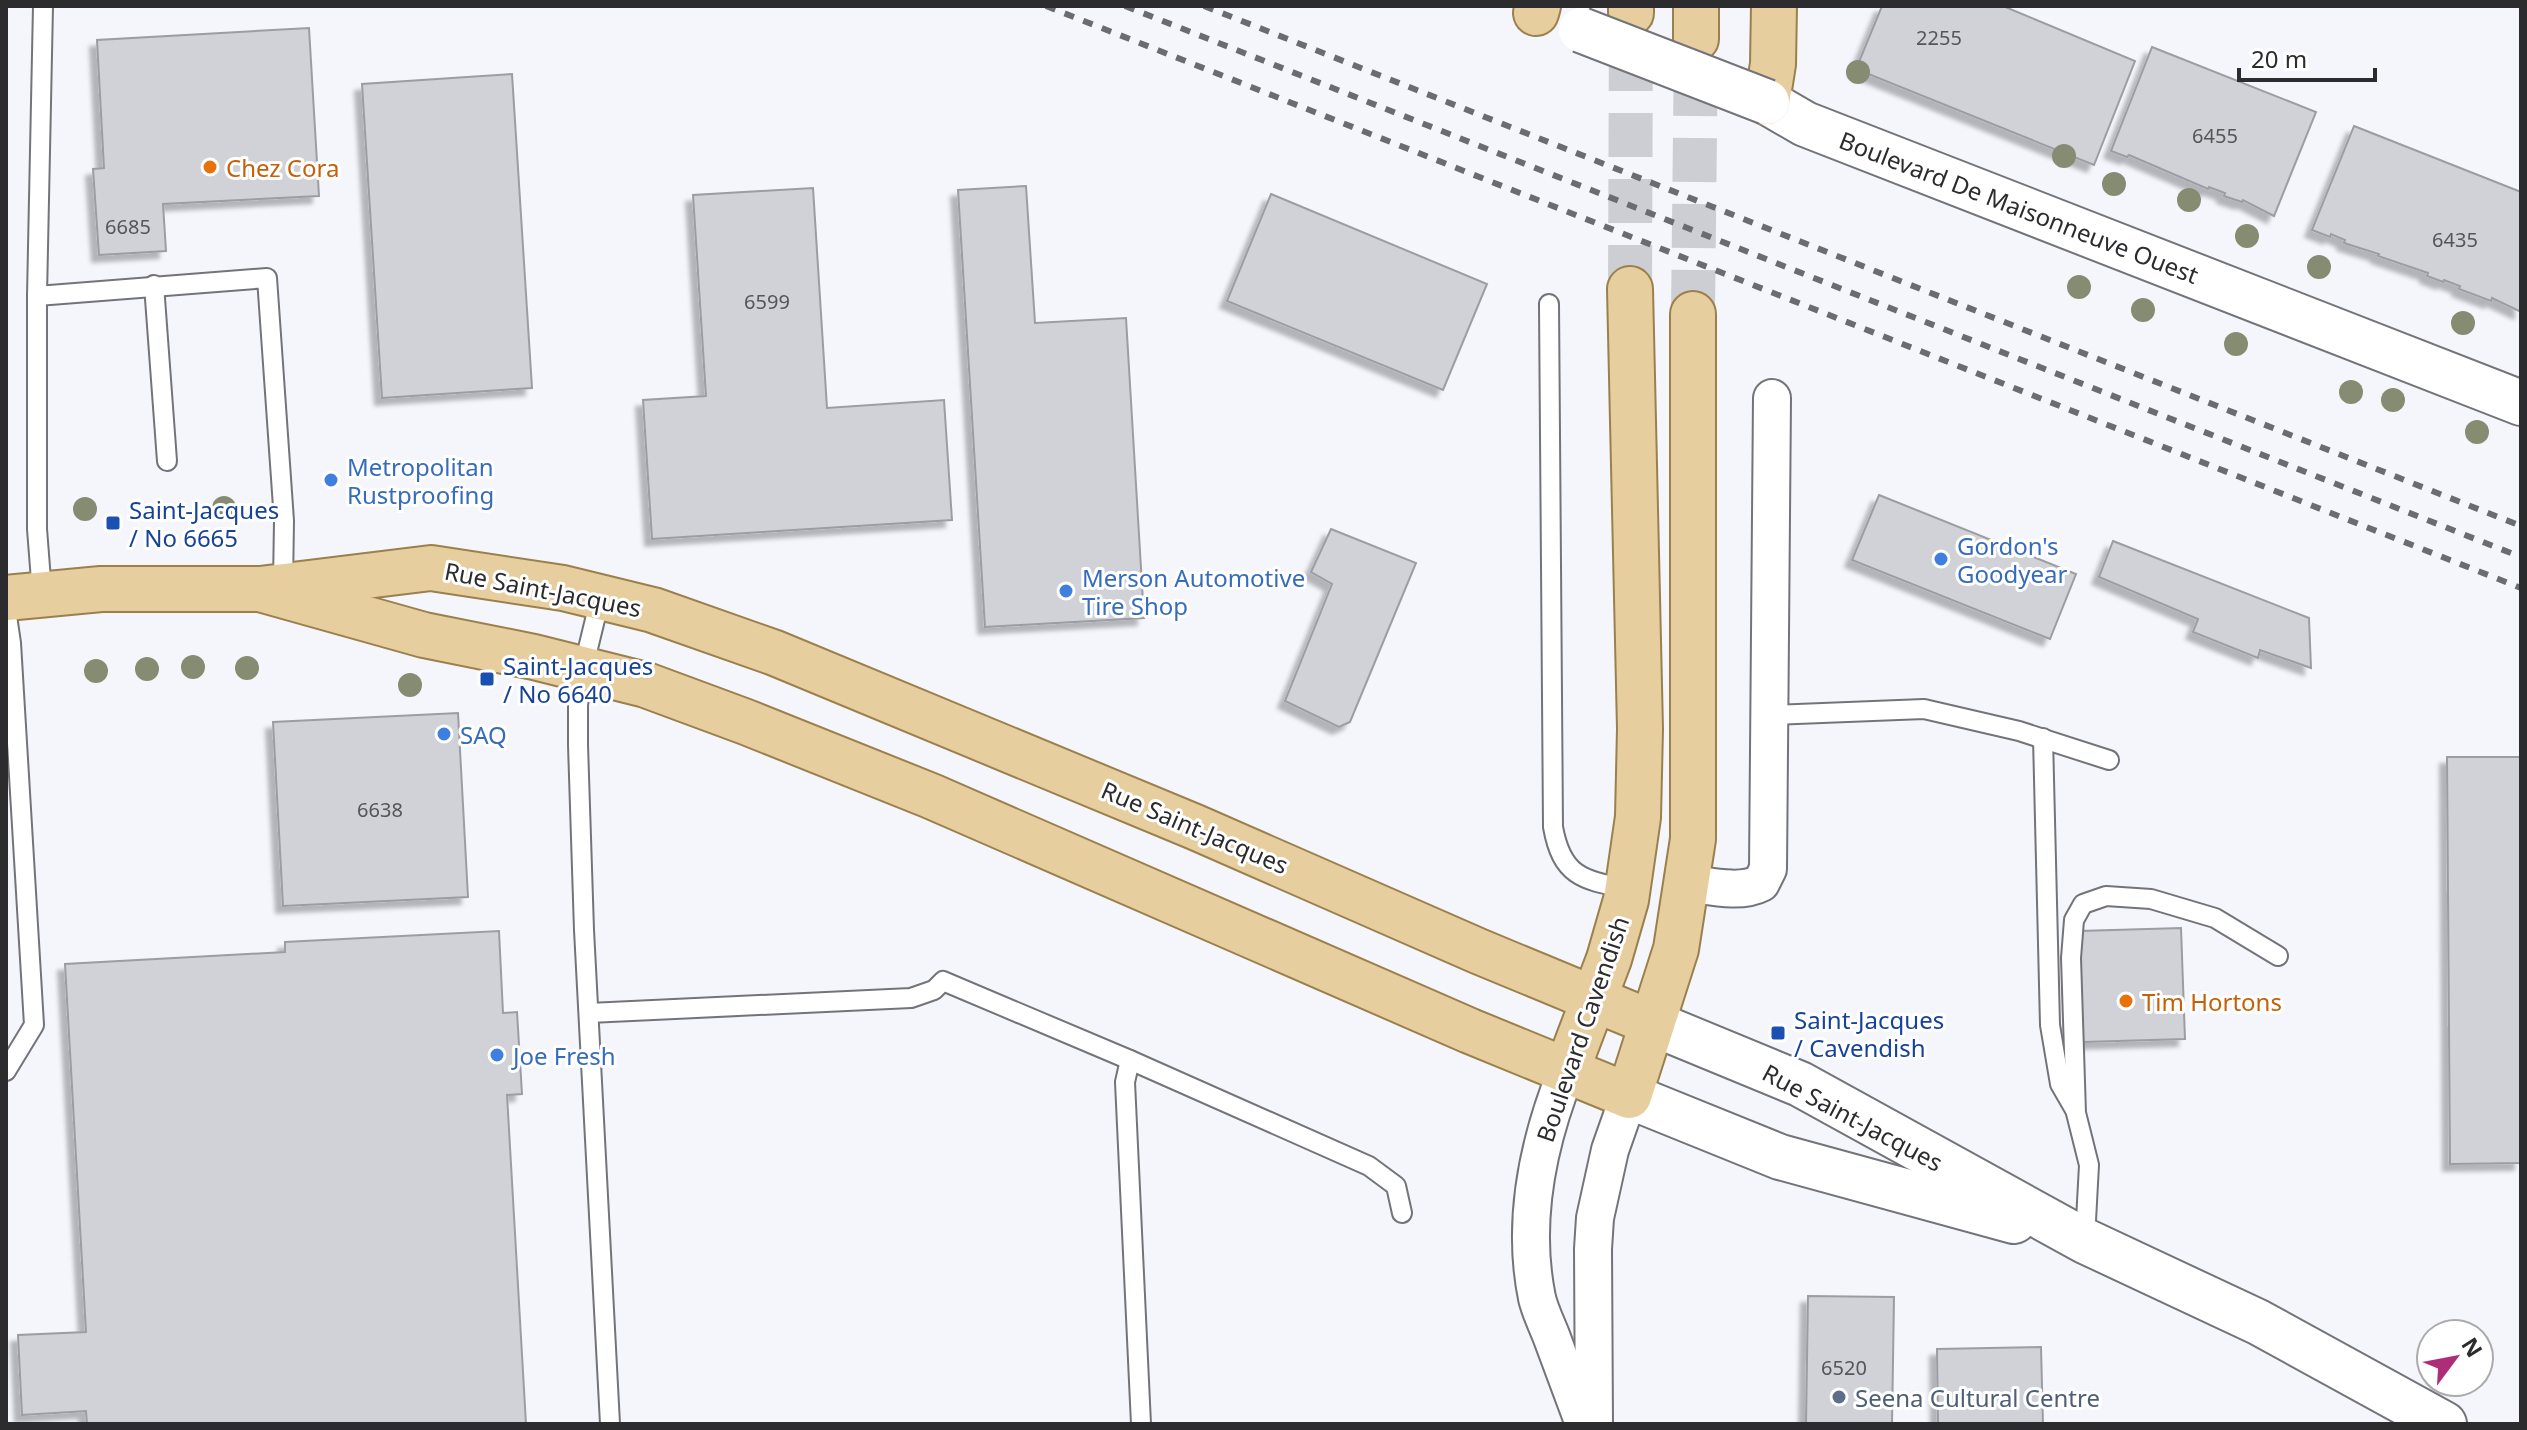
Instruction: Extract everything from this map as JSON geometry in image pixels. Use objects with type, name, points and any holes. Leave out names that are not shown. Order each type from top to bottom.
[{"type":"main road","points":[[1767,102],[1773,64],[1774,6]]},
{"type":"main road","name":"Boulevard De Maisonneuve Ouest","points":[[1531,8],[1767,102],[1805,124],[2521,403]]},
{"type":"main road","name":"Boulevard Cavendish","points":[[1567,1070],[1609,959],[1628,889],[1638,817],[1640,729],[1630,289]]},
{"type":"main road","points":[[1629,1096],[1676,949],[1695,804],[1693,314]]},
{"type":"main road","name":"Rue Saint-Jacques","points":[[18,600],[145,588],[271,587],[431,568],[563,588],[653,610],[775,653],[1195,827],[1594,1000],[1800,1084],[2085,1241],[2244,1315],[2444,1424]]},
{"type":"main road","name":"Rue Saint-Jacques","points":[[271,587],[424,635],[646,685],[876,773],[1567,1070],[1780,1157],[2085,1241]]},
{"type":"street","points":[[1687,883],[1726,888],[1755,886],[1766,878],[1770,858],[1772,398]]},
{"type":"street","name":"Boulevard Cavendish","points":[[1567,1070],[1545,1131],[1539,1158],[1532,1201],[1531,1252],[1537,1300],[1584,1424]]},
{"type":"street","points":[[1594,1424],[1595,1218],[1610,1150],[1629,1096]]},
{"type":"lane","points":[[6,1071],[34,1025],[11,643],[18,600],[37,529],[37,296],[43,6]]},
{"type":"lane","points":[[37,296],[267,278],[284,521],[271,587]]},
{"type":"lane","points":[[154,285],[167,461]]},
{"type":"lane","points":[[1549,304],[1553,827],[1562,860],[1574,873],[1598,883],[1628,889]]},
{"type":"lane","points":[[600,599],[583,669],[578,705],[578,745],[610,1424]]},
{"type":"lane","points":[[1770,715],[1924,709],[2043,738],[2109,760]]},
{"type":"lane","points":[[2043,738],[2050,1025],[2060,1084],[2076,1113]]},
{"type":"lane","points":[[2085,1241],[2089,1165],[2076,1113],[2071,958],[2074,920],[2083,904],[2106,896],[2151,899],[2215,918],[2278,956]]},
{"type":"lane","points":[[589,1013],[911,998],[934,990],[943,981],[1369,1166],[1396,1186],[1402,1213]]},
{"type":"lane","points":[[1130,1060],[1125,1082],[1141,1424]]},
{"type":"building","points":[[1882,6],[2003,6],[2135,61],[2094,165],[1856,69]]},
{"type":"building","points":[[309,28],[319,196],[163,204],[166,251],[99,255],[93,169],[104,168],[97,40]]},
{"type":"building","points":[[2152,47],[2316,112],[2274,216],[2243,200],[2224,196],[2225,193],[2208,189],[2129,155],[2111,151]]},
{"type":"building","points":[[512,74],[532,388],[382,398],[362,84]]},
{"type":"building","points":[[2354,126],[2521,192],[2521,312],[2492,298],[2491,301],[2459,289],[2460,286],[2427,276],[2428,273],[2344,243],[2345,240],[2331,234],[2330,237],[2312,230]]},
{"type":"building","points":[[1026,186],[1035,323],[1126,318],[1144,618],[985,627],[958,190]]},
{"type":"building","points":[[813,188],[827,408],[944,400],[952,520],[652,539],[643,400],[706,396],[693,195]]},
{"type":"building","points":[[1271,194],[1487,284],[1443,390],[1227,301]]},
{"type":"building","points":[[1879,495],[2076,574],[2050,639],[1852,560]]},
{"type":"building","points":[[1331,529],[1416,563],[1350,722],[1339,727],[1285,701],[1332,584],[1311,572]]},
{"type":"building","points":[[2113,541],[2309,618],[2311,668],[2260,650],[2258,658],[2193,632],[2198,619],[2099,577]]},
{"type":"building","points":[[458,713],[468,897],[283,906],[273,722]]},
{"type":"building","points":[[2447,757],[2521,757],[2521,1163],[2450,1164]]},
{"type":"building","points":[[2181,928],[2185,1039],[2083,1042],[2079,931]]},
{"type":"building","points":[[499,931],[503,1013],[517,1012],[522,1094],[507,1095],[526,1424],[87,1424],[86,1411],[22,1415],[18,1335],[86,1332],[65,964],[285,952],[285,942]]},
{"type":"building","points":[[1808,1296],[1894,1297],[1892,1424],[1806,1424]]},
{"type":"building","points":[[2041,1347],[2043,1424],[1938,1424],[1937,1349]]},
{"type":"tunnel","points":[[1630,289],[1631,15]]},
{"type":"tunnel","points":[[1693,314],[1696,40]]},
{"type":"railway","points":[[1046,6],[2521,588]]},
{"type":"railway","points":[[1125,6],[2521,557]]},
{"type":"railway","points":[[1204,6],[2521,526]]},
{"type":"place","name":"Chez Cora","points":[[210,167]]},
{"type":"place","name":"Metropolitan Rustproofing","points":[[331,480]]},
{"type":"place","name":"Saint-Jacques / No 6665","points":[[113,523]]},
{"type":"place","name":"Gordon's Goodyear","points":[[1941,559]]},
{"type":"place","name":"Merson Automotive Tire Shop","points":[[1066,591]]},
{"type":"place","name":"Saint-Jacques / No 6640","points":[[487,679]]},
{"type":"place","name":"SAQ","points":[[444,734]]},
{"type":"place","name":"Tim Hortons","points":[[2126,1001]]},
{"type":"place","name":"Saint-Jacques / Cavendish","points":[[1778,1033]]},
{"type":"place","name":"Joe Fresh","points":[[497,1055]]},
{"type":"place","name":"Seena Cultural Centre","points":[[1839,1397]]}]
